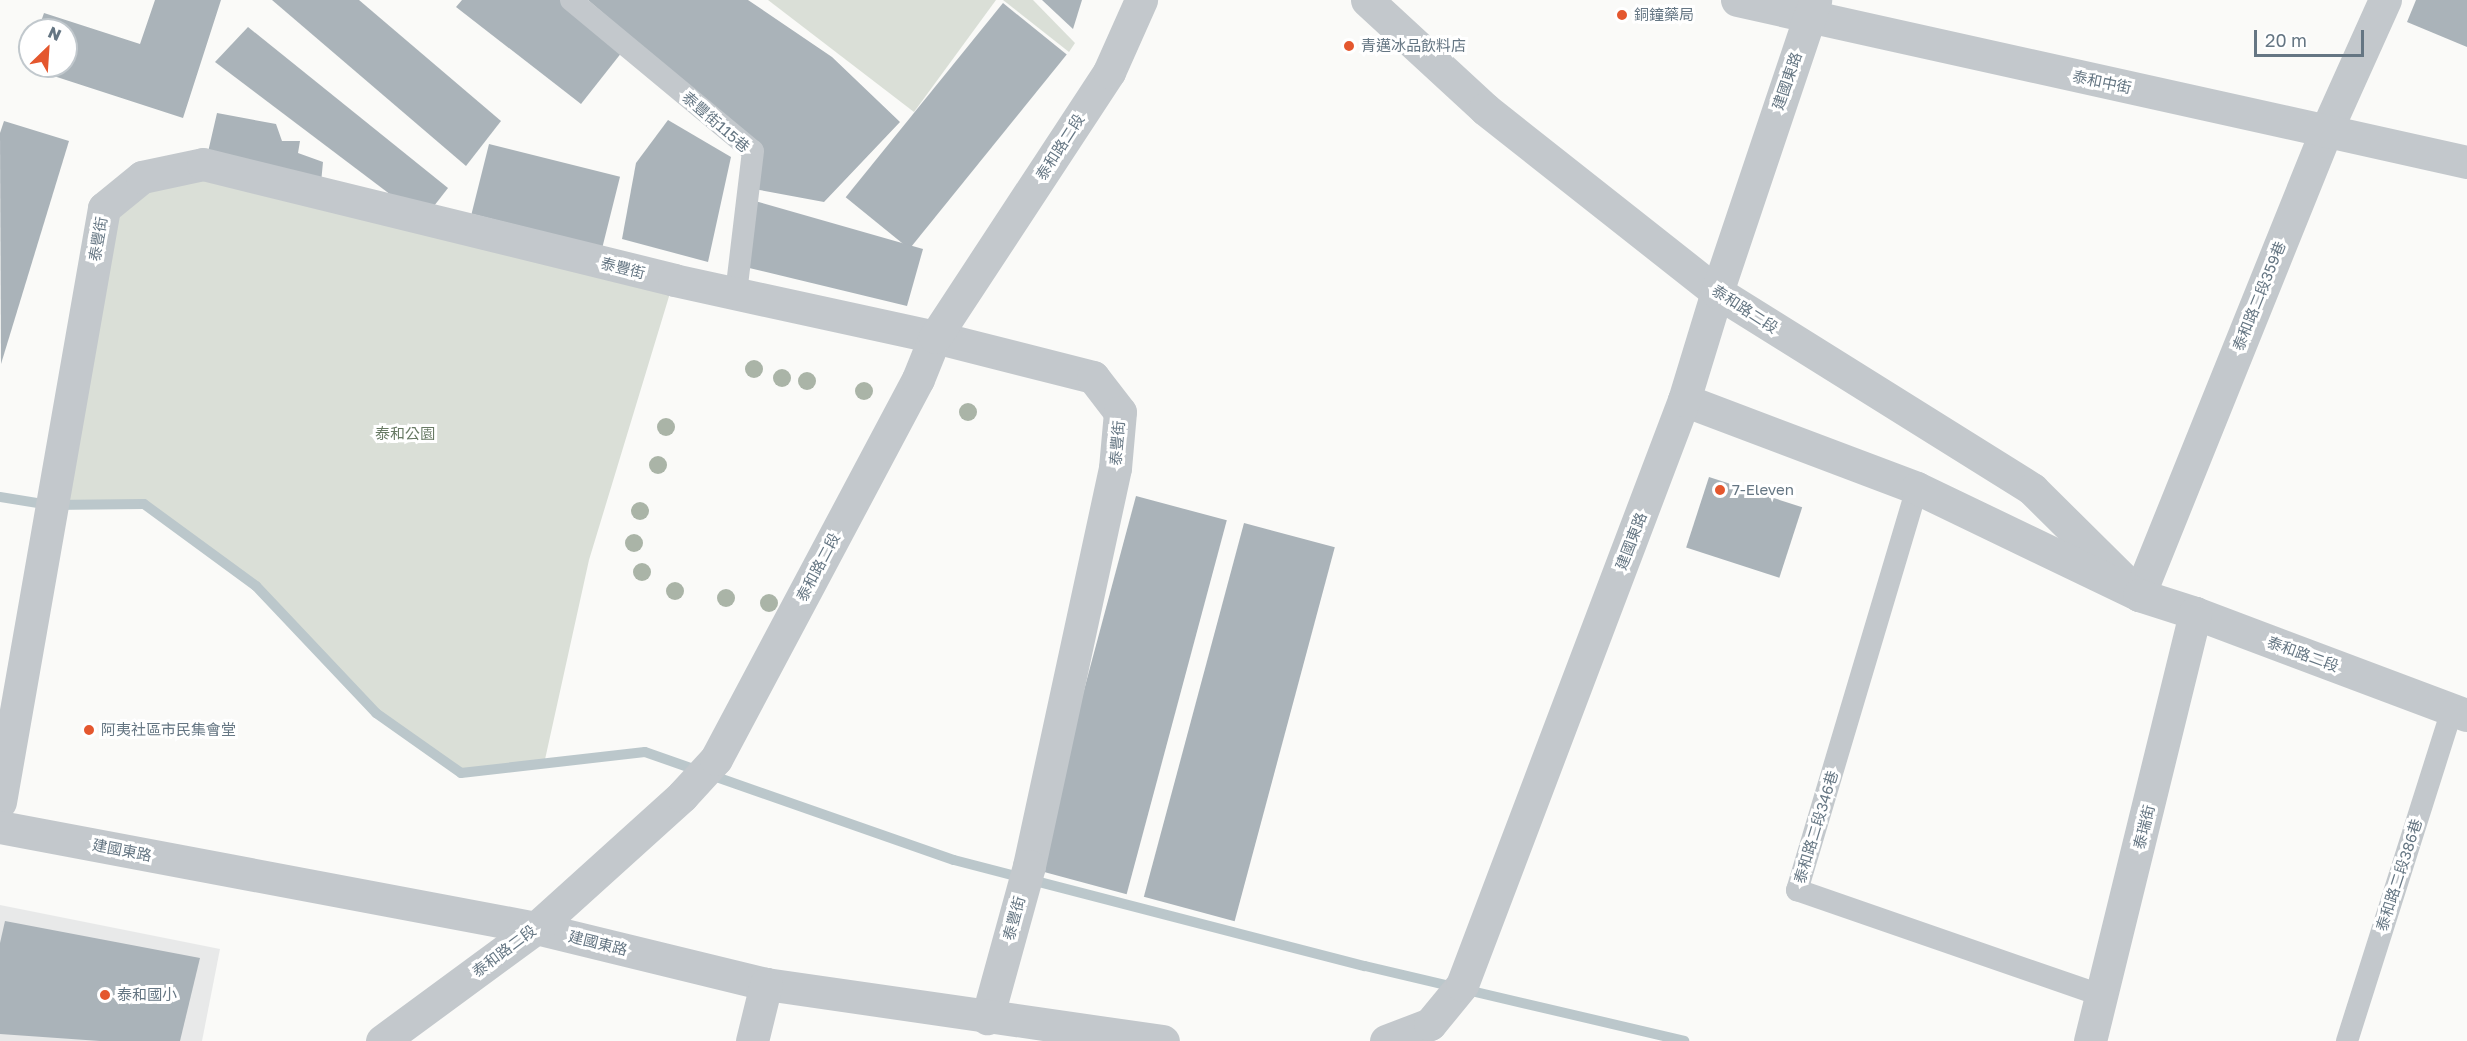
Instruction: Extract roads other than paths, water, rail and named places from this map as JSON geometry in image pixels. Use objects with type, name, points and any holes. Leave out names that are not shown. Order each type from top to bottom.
[{"type":"street","name":"泰和路二段","points":[[382,1041],[536,928],[682,796],[712,762],[918,378],[935,337],[1109,72],[1141,0]]},
{"type":"street","name":"泰和路二段","points":[[1367,0],[1485,109],[1717,292],[2032,489],[2139,595]]},
{"type":"street","name":"泰和中街","points":[[1737,0],[1812,9],[2326,131],[2467,162]]},
{"type":"street","name":"泰和路二段359巷","points":[[2139,595],[2326,131],[2385,0]]},
{"type":"street","name":"建國東路","points":[[1386,1041],[1430,1024],[1455,994],[1684,400],[1717,292],[1812,9]]},
{"type":"street","name":"泰豐街","points":[[0,802],[104,208],[142,177],[202,164],[736,294],[935,337],[1093,377],[1120,412],[1115,468],[1029,866],[987,1018]]},
{"type":"street","name":"泰和路二段","points":[[1684,400],[1917,488],[2139,595],[2460,712]]},
{"type":"street","name":"泰瑞街","points":[[2090,1041],[2103,996],[2195,614]]},
{"type":"street","name":"建國東路","points":[[0,827],[536,928],[766,984],[987,1018],[1163,1041]]},
{"type":"street","points":[[752,1041],[766,984]]},
{"type":"lane","name":"泰豐街115巷","points":[[571,0],[753,150],[736,294]]},
{"type":"lane","name":"泰和路二段346巷","points":[[1917,488],[1797,890],[2103,996]]},
{"type":"lane","name":"泰和路二段386巷","points":[[2347,1041],[2460,712]]},
{"type":"waterway","points":[[0,497],[50,505],[144,504],[256,586],[376,713],[461,773],[645,752],[954,860],[1365,966],[1684,1041]]},
{"type":"place","name":"銅鐘藥局","points":[[1622,15]]},
{"type":"place","name":"青邁冰品飲料店","points":[[1349,46]]},
{"type":"place","name":"7-Eleven","points":[[1720,490]]},
{"type":"place","name":"阿夷社區市民集會堂","points":[[89,730]]},
{"type":"place","name":"泰和國小","points":[[105,995]]},
{"type":"park label","name":"泰和公園","points":[[405,434]]}]
